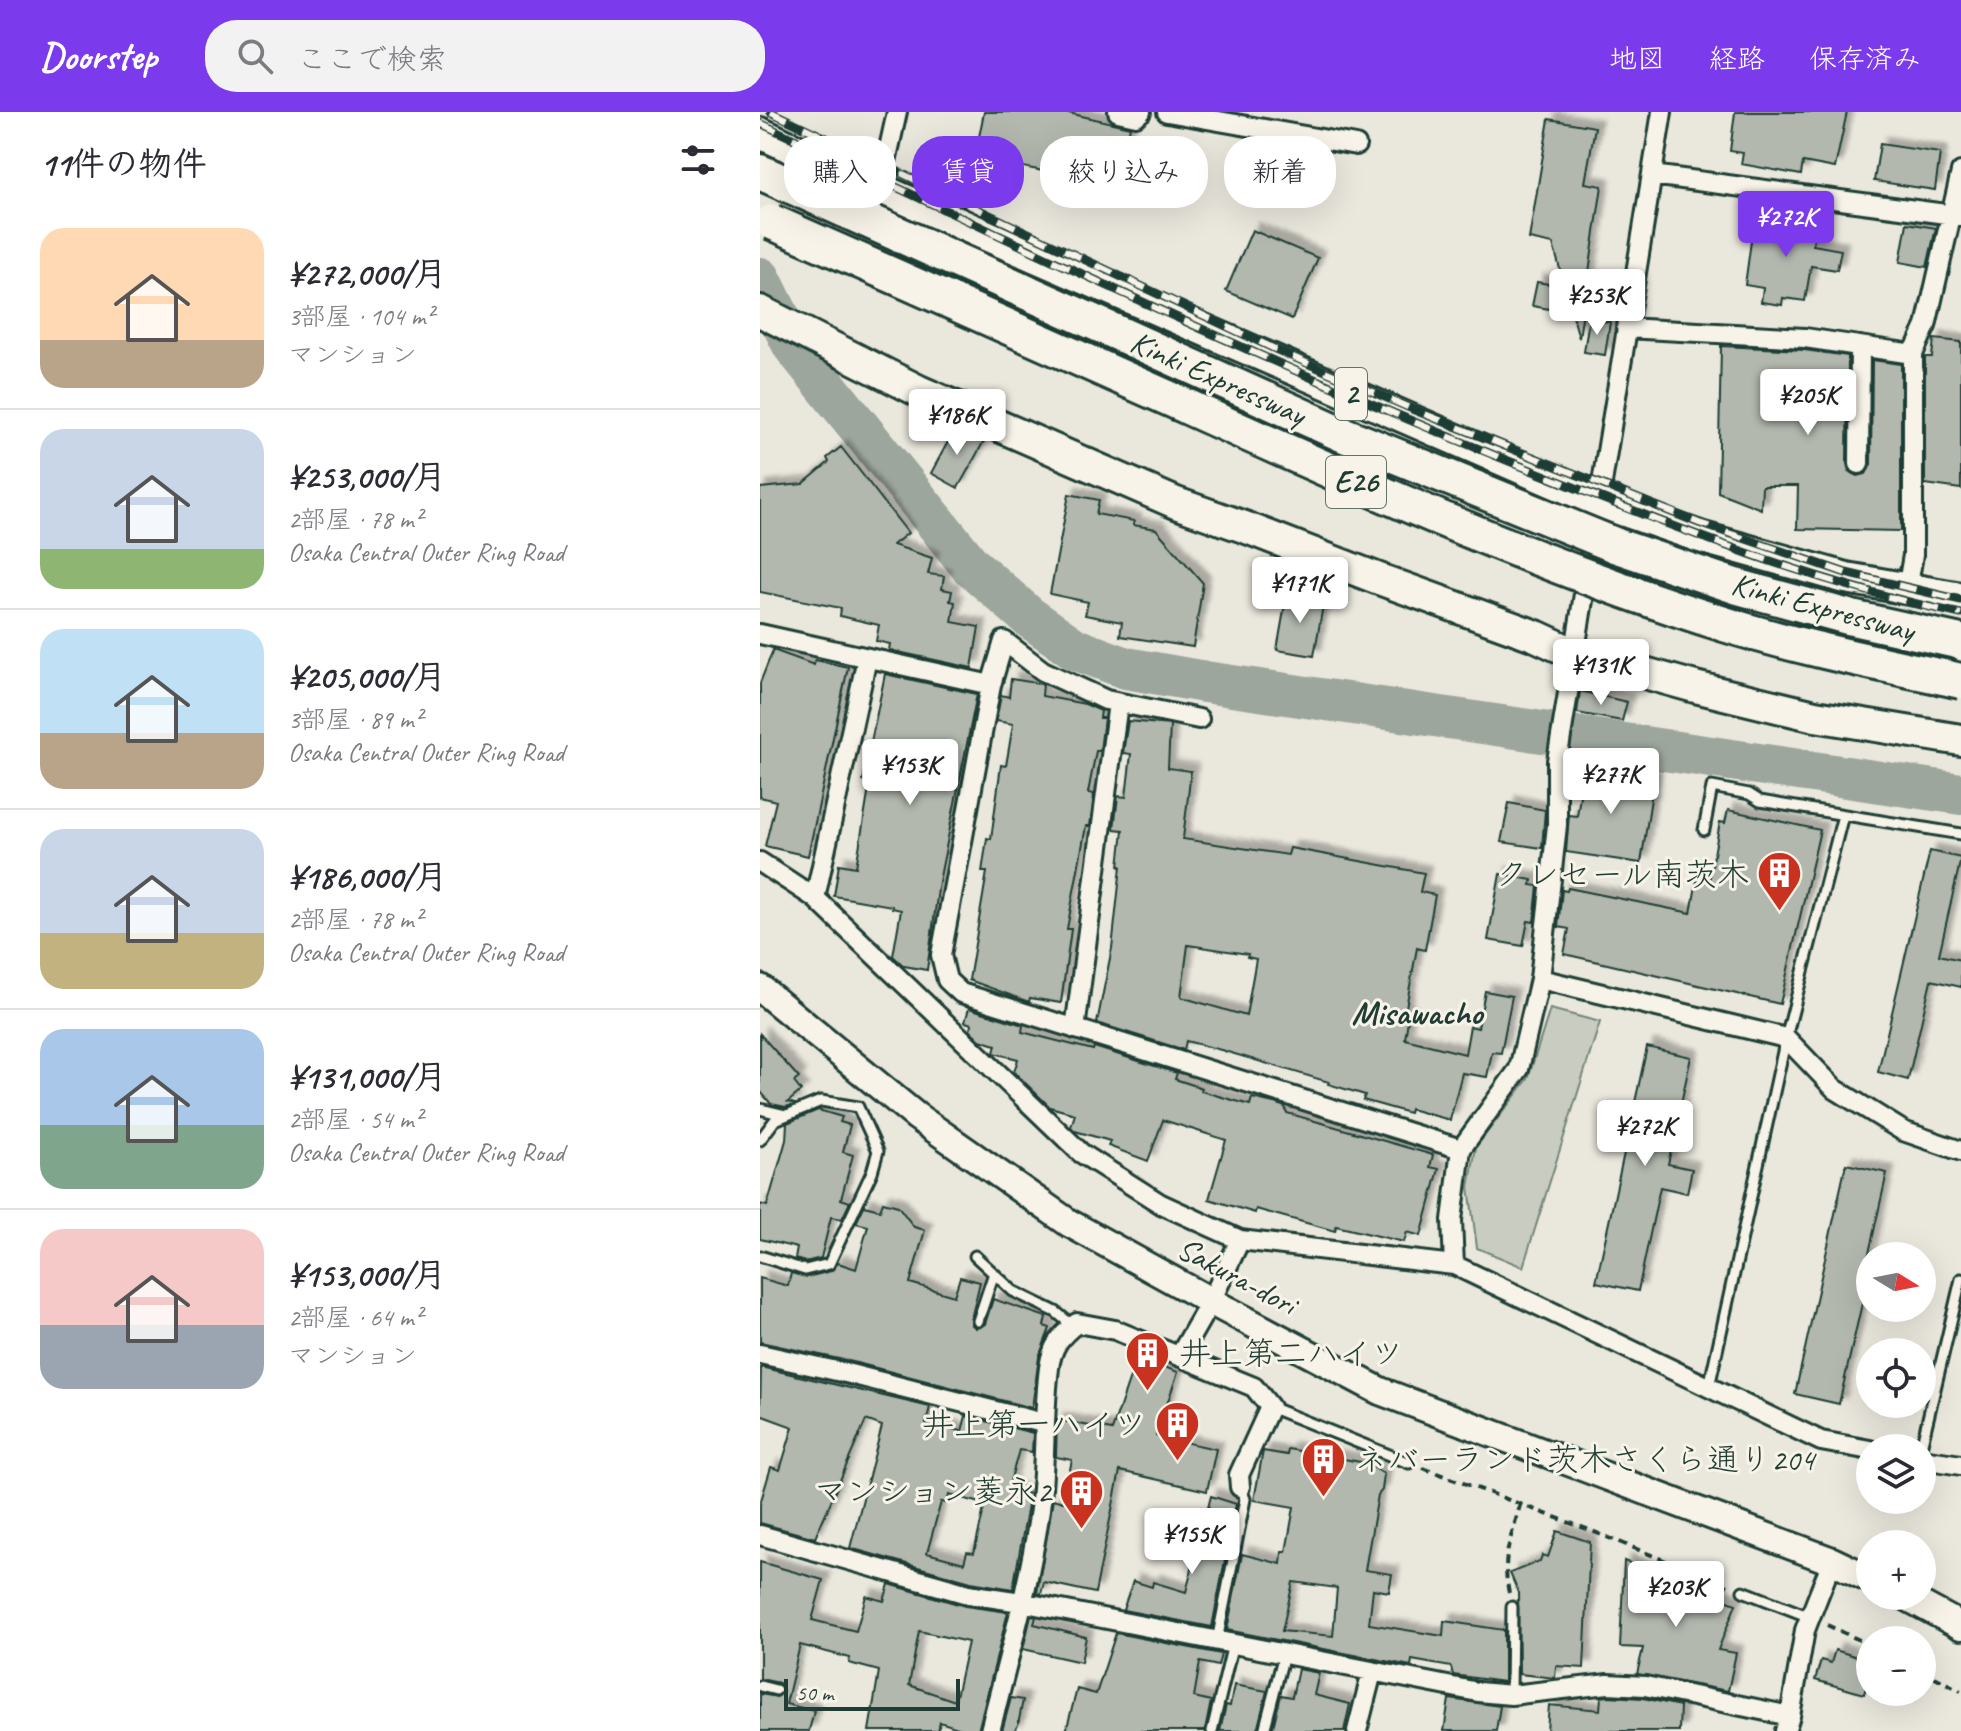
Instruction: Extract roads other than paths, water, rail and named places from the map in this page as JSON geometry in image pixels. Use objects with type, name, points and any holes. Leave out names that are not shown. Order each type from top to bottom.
[{"type":"highway","name":"Kinki Expressway","points":[[760,172],[1342,434],[1617,546],[1735,586],[1961,642]]},
{"type":"highway","name":"Kinki Expressway","points":[[760,216],[1324,468],[1612,587],[1727,625],[1847,657],[1961,681]]},
{"type":"main road","name":"2","points":[[760,133],[784,144]]},
{"type":"main road","name":"2","points":[[896,196],[1599,502],[1715,541],[1846,578],[1961,598]]},
{"type":"main road","points":[[760,311],[919,391],[1176,503],[1536,636],[1573,653],[1815,716],[1961,740]]},
{"type":"street","points":[[892,136],[897,112]]},
{"type":"street","points":[[1118,112],[1136,116],[1141,112]]},
{"type":"street","points":[[1167,112],[1356,145]]},
{"type":"street","points":[[1454,1265],[1452,1220],[1461,1149],[1519,1069],[1540,979],[1557,825],[1557,761],[1662,112]]},
{"type":"street","points":[[1907,590],[1913,555],[1913,354],[1926,326],[1957,215],[1961,172]]},
{"type":"street","points":[[1652,175],[1957,215]]},
{"type":"street","points":[[1626,328],[1805,338],[1913,354]]},
{"type":"street","points":[[1859,464],[1860,346]]},
{"type":"street","points":[[760,634],[991,685]]},
{"type":"street","points":[[1199,719],[1106,700],[1043,671],[1004,641],[991,685],[941,955],[947,980],[961,993],[1461,1149]]},
{"type":"street","points":[[815,898],[867,658]]},
{"type":"street","points":[[1075,1029],[1118,703]]},
{"type":"street","points":[[760,862],[815,898],[1081,1153],[1161,1204],[1240,1240],[1454,1265],[1821,1441],[1856,1447]]},
{"type":"street","points":[[1540,979],[1786,1038],[1835,1089],[1903,1131],[1961,1151]]},
{"type":"street","name":"Sakura-dori","points":[[760,988],[916,1116],[1069,1223],[1211,1301],[1380,1391],[1856,1572]]},
{"type":"street","points":[[1180,1355],[1211,1301],[1240,1240]]},
{"type":"street","points":[[990,1731],[1040,1508],[1043,1423],[1049,1390],[1049,1367],[1059,1337],[1077,1323],[1115,1330],[1254,1387],[1270,1407],[1239,1475],[1240,1487]]},
{"type":"street","points":[[760,1354],[1043,1423]]},
{"type":"street","points":[[1936,1461],[1961,1465]]},
{"type":"street","points":[[760,1535],[968,1594],[1372,1672],[1511,1695],[1608,1684],[1645,1686],[1787,1723],[1805,1630],[1832,1561]]},
{"type":"street","points":[[1931,1610],[1961,1626]]},
{"type":"street","points":[[1357,1731],[1372,1672]]},
{"type":"lane","points":[[1704,830],[1712,787],[1749,794],[1760,801],[1961,834]]},
{"type":"lane","points":[[1709,1387],[1786,1038],[1843,815]]},
{"type":"lane","points":[[858,1107],[878,1085]]},
{"type":"lane","points":[[760,1140],[775,1120],[821,1101],[858,1107]]},
{"type":"lane","points":[[760,1256],[805,1270],[829,1264],[872,1172],[878,1151],[858,1107]]},
{"type":"lane","points":[[760,1109],[785,1115]]},
{"type":"lane","points":[[975,1256],[1013,1291],[1056,1312],[1073,1326]]},
{"type":"lane","points":[[978,1321],[994,1273]]},
{"type":"lane","points":[[1924,1434],[1961,1279]]},
{"type":"lane","points":[[1270,1407],[1409,1463]]},
{"type":"lane","points":[[1212,1731],[1245,1499],[1240,1487]]},
{"type":"lane","points":[[1743,1591],[1810,1617]]},
{"type":"lane","points":[[1511,1695],[1512,1607]]},
{"type":"lane","points":[[1264,1731],[1284,1654]]},
{"type":"lane","points":[[760,1686],[776,1690]]},
{"type":"waterway","points":[[760,278],[793,345],[970,565],[1029,617],[1075,649],[1126,668],[1205,682],[1961,794]]},
{"type":"railway","points":[[771,112],[1277,350],[1412,409],[1699,523],[1846,573],[1961,600]]},
{"type":"railway","points":[[760,123],[1150,306],[1446,435],[1648,517],[1751,554],[1855,588],[1961,614]]},
{"type":"place","name":"クレセール南茨木","points":[[1780,913]]},
{"type":"place","name":"井上第二ハイツ","points":[[1148,1392]]},
{"type":"place","name":"井上第一ハイツ","points":[[1177,1463]]},
{"type":"place","name":"ネバーランド茨木さくら通り204","points":[[1324,1498]]},
{"type":"place","name":"マンション菱永2","points":[[1082,1530]]},
{"type":"district","name":"Misawacho","points":[[1417,1012]]}]
